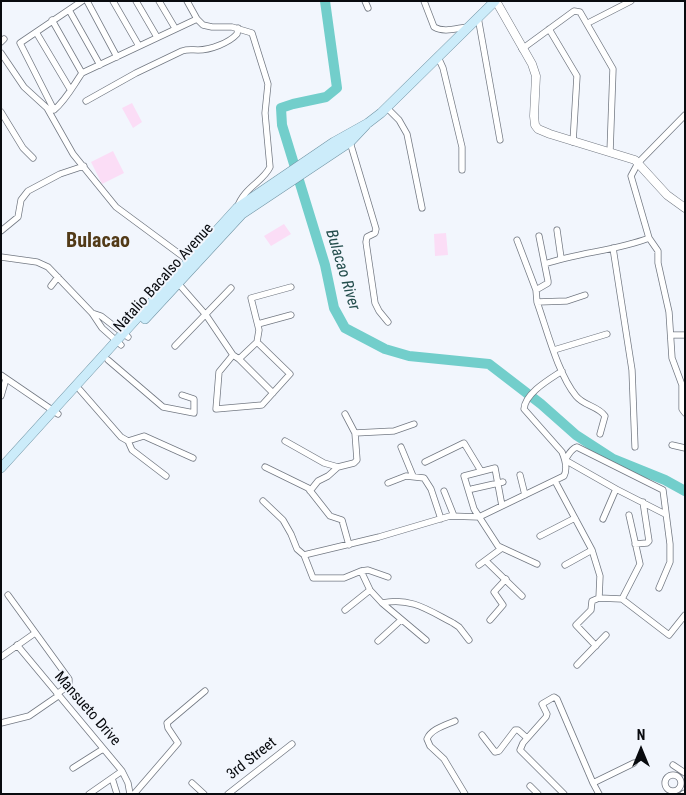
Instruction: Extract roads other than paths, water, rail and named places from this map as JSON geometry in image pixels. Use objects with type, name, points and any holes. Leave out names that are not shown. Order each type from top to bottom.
[{"type":"main road","name":"Natalio Bacalso Avenue","points":[[176,281],[189,261],[240,211],[368,123],[496,1]]},
{"type":"main road","name":"Natalio Bacalso Avenue","points":[[1,476],[122,339],[230,226],[240,211]]},
{"type":"main road","name":"Natalio Bacalso Avenue","points":[[1,468],[80,390],[108,360],[122,339]]},
{"type":"street","points":[[82,1],[20,43],[54,110],[63,102],[70,89],[82,74],[197,19]]},
{"type":"street","points":[[88,1],[117,56]]},
{"type":"street","points":[[113,1],[139,46]]},
{"type":"street","points":[[136,1],[157,37]]},
{"type":"street","points":[[159,1],[175,28]]},
{"type":"street","points":[[187,1],[197,19],[203,25],[238,28],[252,33],[268,84],[265,113],[270,168],[268,172],[250,186],[240,199],[240,211]]},
{"type":"street","points":[[365,1],[368,8]]},
{"type":"street","points":[[424,1],[434,27],[437,29],[448,30],[468,27]]},
{"type":"street","points":[[496,1],[532,64],[536,76],[535,126],[550,134],[573,142],[635,160],[667,195],[685,208]]},
{"type":"street","points":[[588,23],[632,1]]},
{"type":"street","points":[[69,10],[100,65]]},
{"type":"street","points":[[522,49],[574,11],[580,12],[613,69],[610,152]]},
{"type":"street","points":[[478,17],[500,140]]},
{"type":"street","points":[[52,20],[82,74]]},
{"type":"street","points":[[86,101],[136,73],[182,52],[187,50],[204,50],[230,40],[237,34],[238,28]]},
{"type":"street","points":[[549,30],[577,76],[573,142]]},
{"type":"street","points":[[36,32],[70,89]]},
{"type":"street","points":[[1,53],[24,87],[47,108],[73,154],[106,196],[116,207],[189,261]]},
{"type":"street","points":[[438,57],[443,68],[462,147],[462,170]]},
{"type":"street","points":[[386,107],[407,134],[422,208]]},
{"type":"street","points":[[1,112],[23,148],[33,158]]},
{"type":"street","points":[[685,115],[638,163],[631,176],[649,238],[658,251],[658,262],[669,312],[672,358],[682,385],[682,409],[685,413]]},
{"type":"street","points":[[347,139],[376,229],[375,233],[367,237],[366,242],[375,303],[388,322]]},
{"type":"street","points":[[1,231],[18,217],[21,200],[28,191],[60,174],[84,166]]},
{"type":"street","points":[[557,230],[561,258]]},
{"type":"street","points":[[536,290],[548,282],[539,236]]},
{"type":"street","points":[[545,264],[561,258],[613,248],[649,238]]},
{"type":"street","points":[[518,240],[536,290],[537,302],[569,386],[582,402],[601,411],[605,416],[600,434]]},
{"type":"street","points":[[613,248],[632,370],[635,447]]},
{"type":"street","points":[[1,257],[42,263],[48,267],[92,313],[102,328],[122,339]]},
{"type":"street","points":[[51,286],[58,277]]},
{"type":"street","points":[[176,281],[206,315],[233,355],[273,393]]},
{"type":"street","points":[[239,359],[257,342],[259,330],[251,298],[291,287]]},
{"type":"street","points":[[175,346],[231,288]]},
{"type":"street","points":[[537,302],[567,301],[585,296]]},
{"type":"street","points":[[92,313],[101,316],[122,339]]},
{"type":"street","points":[[258,324],[291,315]]},
{"type":"street","points":[[554,350],[607,334]]},
{"type":"street","points":[[672,335],[685,335]]},
{"type":"street","points":[[233,355],[219,372],[216,409],[262,405],[290,374],[257,342]]},
{"type":"street","points":[[108,360],[163,407],[194,413],[194,399],[182,395]]},
{"type":"street","points":[[304,555],[349,545],[454,516],[479,517],[564,476],[565,460],[562,452],[524,409],[526,401],[539,387],[562,371]]},
{"type":"street","points":[[1,396],[4,377],[55,413]]},
{"type":"street","points":[[80,390],[117,434],[128,440],[132,450],[166,476]]},
{"type":"street","points":[[310,491],[318,481],[328,476],[338,467],[354,463],[357,460],[355,433],[344,414]]},
{"type":"street","points":[[355,433],[394,431],[414,424]]},
{"type":"street","points":[[128,440],[144,436],[193,458]]},
{"type":"street","points":[[285,441],[324,463],[338,467]]},
{"type":"street","points":[[425,462],[464,443],[481,471]]},
{"type":"street","points":[[672,445],[685,448]]},
{"type":"street","points":[[401,447],[413,476]]},
{"type":"street","points":[[565,460],[574,448],[578,447],[663,490],[670,544],[670,562],[659,588]]},
{"type":"street","points":[[565,460],[665,514]]},
{"type":"street","points":[[265,467],[305,487],[330,516],[342,520],[349,545]]},
{"type":"street","points":[[502,506],[500,482],[495,468],[465,475],[474,509],[498,546],[537,564]]},
{"type":"street","points":[[520,474],[525,495]]},
{"type":"street","points":[[388,483],[406,476],[424,478],[428,482],[441,519]]},
{"type":"street","points":[[555,481],[592,550],[600,576],[599,598]]},
{"type":"street","points":[[472,489],[500,482]]},
{"type":"street","points":[[602,518],[616,489]]},
{"type":"street","points":[[444,491],[454,516]]},
{"type":"street","points":[[263,501],[283,520],[298,549],[304,555],[312,577],[344,578],[361,570],[368,570],[388,577]]},
{"type":"street","points":[[635,544],[647,543],[649,541],[643,502]]},
{"type":"street","points":[[622,599],[640,564],[629,514]]},
{"type":"street","points":[[540,536],[575,518]]},
{"type":"street","points":[[479,565],[502,548]]},
{"type":"street","points":[[565,565],[592,550]]},
{"type":"street","points":[[486,561],[522,596]]},
{"type":"street","points":[[361,570],[370,590],[401,620],[426,640]]},
{"type":"street","points":[[490,620],[503,605],[494,592],[506,579]]},
{"type":"street","points":[[345,610],[370,590]]},
{"type":"street","points":[[1,723],[30,716],[58,695],[69,684],[69,679],[54,656],[8,595]]},
{"type":"street","points":[[596,646],[576,625],[591,610],[592,601],[599,598],[622,599],[669,635],[685,615]]},
{"type":"street","points":[[382,602],[409,601],[453,623],[459,627],[469,640]]},
{"type":"street","points":[[378,641],[401,620]]},
{"type":"street","points":[[1,657],[35,633]]},
{"type":"street","points":[[577,665],[606,635]]},
{"type":"street","name":"Mansueto Drive","points":[[18,646],[103,749],[112,757],[128,783],[130,794]]},
{"type":"street","points":[[134,794],[178,743],[168,728],[167,723],[205,692]]},
{"type":"street","points":[[559,792],[520,750],[525,741],[547,715],[543,703],[556,698],[599,794]]},
{"type":"street","points":[[455,721],[434,730],[427,738],[430,746],[444,759],[465,794]]},
{"type":"street","points":[[482,735],[495,752],[499,751],[515,730],[518,730],[525,741]]},
{"type":"street","name":"3rd Street","points":[[228,794],[292,744]]},
{"type":"street","points":[[73,768],[103,749]]},
{"type":"street","points":[[593,784],[634,764]]},
{"type":"street","points":[[673,765],[685,774]]},
{"type":"street","points":[[89,794],[122,771]]},
{"type":"street","points":[[112,778],[117,794]]},
{"type":"street","points":[[192,783],[204,794]]},
{"type":"street","points":[[530,786],[538,794]]},
{"type":"waterway","name":"Bulacao River","points":[[325,1],[337,88],[326,97],[281,108],[282,125],[325,265],[334,308],[345,328],[385,349],[409,356],[489,364],[541,404],[576,435],[613,459],[665,480],[685,491]]},
{"type":"district","name":"Bulacao","points":[[98,242]]}]
